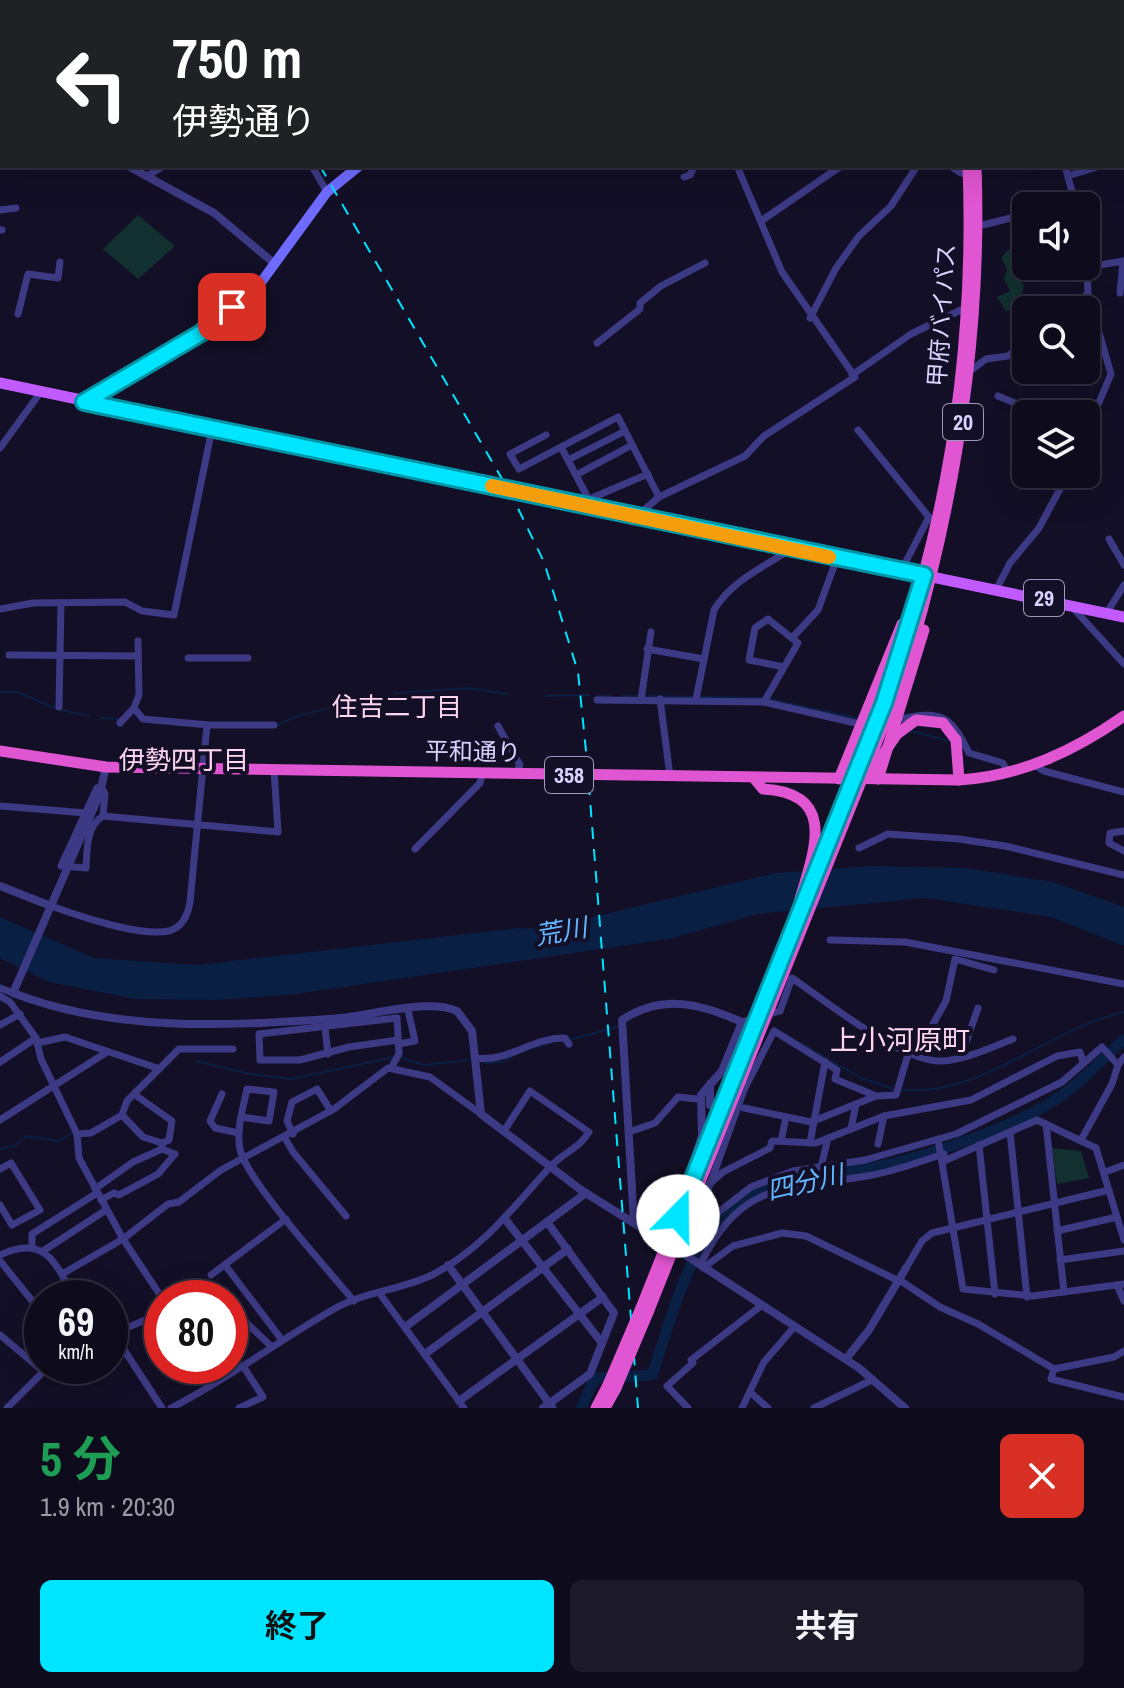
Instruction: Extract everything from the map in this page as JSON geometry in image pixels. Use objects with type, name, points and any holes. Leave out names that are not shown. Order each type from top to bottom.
[{"type":"highway","name":"甲府バイパス","points":[[605,1408],[738,1076],[836,846],[928,578],[962,428],[969,372],[976,288],[973,199],[963,168]]},
{"type":"highway","points":[[963,168],[962,271],[967,302]]},
{"type":"highway","name":"甲府バイパス","points":[[645,1309],[723,1102],[738,1076],[909,639],[911,619],[928,578],[956,416],[976,168]]},
{"type":"highway","points":[[976,288],[982,268],[982,168]]},
{"type":"highway","points":[[878,779],[934,593],[928,578]]},
{"type":"highway","points":[[839,779],[902,624],[911,619]]},
{"type":"highway","name":"平和通り","points":[[0,751],[106,767],[959,780],[1008,773],[1034,765],[1080,745],[1124,716]]},
{"type":"highway","points":[[836,846],[843,840],[878,760],[902,728],[916,720],[943,723],[956,740],[959,780]]},
{"type":"highway","points":[[754,778],[763,789],[781,790],[807,803],[815,824],[808,872],[786,947]]},
{"type":"highway","name":"甲府バイパス","points":[[596,1408],[612,1386]]},
{"type":"main road","points":[[84,402],[201,333],[262,281],[327,192],[357,168]]},
{"type":"main road","name":"29","points":[[0,383],[212,429],[583,501],[637,516],[928,578],[997,588],[1124,617]]},
{"type":"street","points":[[132,168],[214,213],[275,264]]},
{"type":"street","points":[[147,176],[161,168]]},
{"type":"street","points":[[313,168],[327,192]]},
{"type":"street","points":[[684,177],[690,175],[693,168]]},
{"type":"street","points":[[637,516],[659,497],[745,456],[764,436],[855,377],[810,318],[782,272],[738,168]]},
{"type":"street","points":[[761,221],[836,168]]},
{"type":"street","points":[[810,318],[842,260],[859,236],[891,206],[916,168]]},
{"type":"street","points":[[1066,168],[1073,192]]},
{"type":"street","points":[[1068,176],[1094,168]]},
{"type":"street","points":[[0,210],[16,208]]},
{"type":"street","points":[[983,225],[1012,218]]},
{"type":"street","points":[[1100,265],[1124,261],[1120,293]]},
{"type":"street","points":[[18,314],[28,274],[58,278],[60,262]]},
{"type":"street","points":[[597,343],[640,309],[640,303],[661,286],[669,286],[705,263]]},
{"type":"street","points":[[1087,280],[1088,294],[1111,374],[1100,400]]},
{"type":"street","points":[[852,375],[911,334],[967,302]]},
{"type":"street","points":[[969,372],[986,359],[1008,356],[1012,352]]},
{"type":"street","points":[[0,448],[40,393]]},
{"type":"street","points":[[998,396],[1012,402]]},
{"type":"street","points":[[648,474],[583,501],[568,460],[556,449],[545,435],[510,454],[519,469],[556,449],[618,417],[648,474],[659,497]]},
{"type":"street","points":[[0,609],[33,603],[125,602],[142,611],[174,615],[212,429]]},
{"type":"street","points":[[858,430],[929,517],[901,571]]},
{"type":"street","points":[[568,460],[625,431]]},
{"type":"street","points":[[576,475],[632,445]]},
{"type":"street","points":[[997,588],[1010,563],[1039,528],[1060,488]]},
{"type":"street","points":[[1109,539],[1124,565]]},
{"type":"street","points":[[696,699],[714,610],[721,598],[762,565],[791,549]]},
{"type":"street","points":[[792,638],[818,610],[837,558]]},
{"type":"street","points":[[1106,614],[1124,585]]},
{"type":"street","points":[[59,707],[61,603]]},
{"type":"street","points":[[1069,604],[1124,664]]},
{"type":"street","points":[[764,702],[798,643],[768,619],[755,628],[749,660],[784,667]]},
{"type":"street","points":[[641,700],[651,632]]},
{"type":"street","points":[[120,723],[134,708],[139,695],[138,641]]},
{"type":"street","points":[[647,649],[704,659]]},
{"type":"street","points":[[9,655],[137,656]]},
{"type":"street","points":[[188,658],[248,658]]},
{"type":"street","points":[[660,699],[670,776]]},
{"type":"street","points":[[597,700],[764,702],[860,724]]},
{"type":"street","points":[[134,708],[143,719],[207,725],[274,725]]},
{"type":"street","points":[[897,720],[928,714],[945,719],[959,731],[969,753],[1003,763],[1008,773]]},
{"type":"street","points":[[0,886],[51,906],[128,927],[161,931],[174,929],[186,918],[189,910],[207,725]]},
{"type":"street","points":[[498,726],[520,765],[516,774]]},
{"type":"street","points":[[1034,765],[1044,771],[1124,792]]},
{"type":"street","points":[[14,990],[100,792],[106,767]]},
{"type":"street","points":[[103,816],[105,794],[97,788],[61,866],[86,868],[89,838],[96,820],[103,816],[278,832],[274,770]]},
{"type":"street","points":[[415,849],[480,783],[482,774]]},
{"type":"street","points":[[0,806],[86,813]]},
{"type":"street","points":[[1124,831],[1110,833],[1109,843],[1124,851]]},
{"type":"street","points":[[859,848],[888,834],[959,839],[1005,846],[1124,875]]},
{"type":"street","points":[[830,940],[905,942],[1124,984]]},
{"type":"street","points":[[878,1144],[912,1053],[946,1001],[955,959],[994,970]]},
{"type":"street","points":[[634,1223],[622,1020],[649,1007],[675,1002],[705,1006],[742,1022],[780,1011],[792,978],[886,1042],[912,1053],[945,1061],[1013,1039]]},
{"type":"street","points":[[0,988],[106,1017],[169,1024],[331,1019],[446,1007],[457,1011],[472,1031],[481,1114]]},
{"type":"street","points":[[0,996],[20,1014],[37,1040],[53,1087],[76,1132],[79,1158],[106,1210],[150,1280]]},
{"type":"street","points":[[961,1057],[978,1008]]},
{"type":"street","points":[[62,1274],[123,1239],[168,1204],[179,1202],[221,1170],[331,1111],[395,1061],[398,1042],[397,1018],[259,1034],[260,1060],[283,1062],[349,1047],[398,1042],[415,1041],[408,1010]]},
{"type":"street","points":[[0,1025],[20,1014]]},
{"type":"street","points":[[689,1189],[691,1170],[702,1136],[701,1095],[729,1059],[742,1022]]},
{"type":"street","points":[[325,1028],[328,1054]]},
{"type":"street","points":[[685,1253],[744,1090],[774,1031],[837,1070],[835,1079],[876,1096]]},
{"type":"street","points":[[0,1062],[37,1040],[65,1037],[154,1068]]},
{"type":"street","points":[[475,1058],[492,1060],[551,1037],[565,1038],[569,1044]]},
{"type":"street","points":[[685,1253],[691,1250],[716,1214],[751,1187],[793,1171],[865,1160],[939,1141],[1038,1096],[1062,1082],[1102,1047],[1115,1062],[1112,1084],[1081,1140]]},
{"type":"street","points":[[76,1132],[91,1133],[122,1115],[154,1068],[179,1049],[233,1049]]},
{"type":"street","points":[[0,1120],[107,1052]]},
{"type":"street","points":[[707,1186],[723,1172],[770,1148],[772,1141],[810,1143],[888,1115],[971,1100],[1057,1056],[1080,1052],[1083,1062]]},
{"type":"street","points":[[1115,1062],[1124,1057]]},
{"type":"street","points":[[395,1061],[430,1077],[586,1193],[661,1240]]},
{"type":"street","points":[[810,1143],[825,1062]]},
{"type":"street","points":[[710,1083],[710,1105],[723,1102]]},
{"type":"street","points":[[241,1117],[269,1121],[274,1092],[247,1089],[241,1117],[239,1133],[244,1160],[286,1219],[354,1301]]},
{"type":"street","points":[[331,1111],[317,1089],[292,1102],[287,1121],[289,1136],[293,1152],[346,1216]]},
{"type":"street","points":[[248,1363],[282,1340],[354,1301],[380,1294],[448,1265],[505,1219],[565,1152],[582,1145],[589,1132],[530,1091],[504,1131]]},
{"type":"street","points":[[744,1108],[814,1121],[876,1096],[897,1091]]},
{"type":"street","points":[[32,1247],[32,1234],[97,1194],[133,1162],[169,1140],[172,1121],[134,1094]]},
{"type":"street","points":[[222,1094],[210,1121],[215,1128],[239,1133]]},
{"type":"street","points":[[629,1132],[655,1123],[678,1097],[697,1099]]},
{"type":"street","points":[[851,1129],[856,1104]]},
{"type":"street","points":[[97,1194],[119,1195],[170,1165],[175,1154],[148,1140],[122,1115]]},
{"type":"street","points":[[781,1141],[786,1117]]},
{"type":"street","points":[[702,1266],[725,1222],[761,1196],[789,1186],[871,1175],[944,1155],[979,1145],[1037,1120],[1096,1148],[1124,1240]]},
{"type":"street","points":[[1046,1124],[1064,1292]]},
{"type":"street","points":[[1010,1132],[1027,1297]]},
{"type":"street","points":[[821,1167],[828,1138]]},
{"type":"street","points":[[939,1141],[944,1155],[963,1289],[1027,1297],[1120,1284],[1124,1301]]},
{"type":"street","points":[[979,1145],[995,1294]]},
{"type":"street","points":[[0,1169],[11,1163],[40,1210],[12,1225],[3,1216],[0,1205]]},
{"type":"street","points":[[1105,1172],[1124,1165]]},
{"type":"street","points":[[846,1359],[869,1330],[922,1241],[932,1233],[1109,1190]]},
{"type":"street","points":[[405,1327],[586,1193]]},
{"type":"street","points":[[43,1251],[106,1210]]},
{"type":"street","points":[[1057,1231],[1117,1217]]},
{"type":"street","points":[[211,1275],[286,1219]]},
{"type":"street","points":[[505,1219],[545,1266],[602,1343]]},
{"type":"street","points":[[448,1265],[548,1407],[590,1374],[614,1313],[547,1222]]},
{"type":"street","points":[[702,1266],[733,1246],[782,1233],[806,1236],[898,1280],[940,1307],[978,1324],[1054,1369],[1114,1357],[1124,1351]]},
{"type":"street","points":[[24,1289],[0,1258],[16,1248],[32,1247],[43,1251],[65,1280]]},
{"type":"street","points":[[425,1354],[568,1249]]},
{"type":"street","points":[[1060,1260],[1124,1251]]},
{"type":"street","points":[[685,1253],[846,1359],[905,1408]]},
{"type":"street","points":[[225,1265],[282,1340]]},
{"type":"street","points":[[380,1294],[462,1404],[517,1359],[603,1297]]},
{"type":"street","points":[[688,1408],[667,1386],[693,1363],[691,1360],[762,1305]]},
{"type":"street","points":[[742,1408],[764,1362],[795,1326]]},
{"type":"street","points":[[248,1327],[272,1347]]},
{"type":"street","points":[[0,1335],[24,1353]]},
{"type":"street","points":[[128,1358],[162,1408]]},
{"type":"street","points":[[1054,1369],[1051,1379],[1124,1397]]},
{"type":"street","points":[[239,1408],[263,1397],[248,1374]]},
{"type":"street","points":[[814,1408],[872,1380]]},
{"type":"street","points":[[7,1408],[31,1384]]},
{"type":"street","points":[[171,1408],[212,1384]]},
{"type":"street","points":[[750,1392],[768,1408]]},
{"type":"green space","points":[[138,215],[175,246],[138,279],[103,249]]},
{"type":"green space","points":[[1009,249],[1012,253],[1012,280],[1021,280],[1024,286],[1024,296],[1012,296],[1012,310],[1006,311],[997,297],[1010,291],[1004,279],[1007,269],[1001,258]]},
{"type":"green space","points":[[1052,1148],[1081,1151],[1089,1178],[1057,1184]]},
{"type":"water","name":"荒川","points":[[871,866],[968,868],[1053,882],[1124,907],[1124,946],[1051,917],[925,898],[758,914],[669,939],[296,994],[217,1000],[135,999],[49,982],[0,958],[0,917],[94,958],[197,965],[518,928],[543,929],[775,873]]},
{"type":"waterway","points":[[278,725],[305,714],[386,698],[396,693],[467,688],[508,694]]},
{"type":"waterway","points":[[0,692],[17,692],[55,708]]},
{"type":"waterway","points":[[546,696],[589,695]]},
{"type":"waterway","points":[[596,696],[611,696]]},
{"type":"waterway","points":[[623,696],[638,696]]},
{"type":"waterway","points":[[645,696],[763,698]]},
{"type":"waterway","points":[[769,699],[857,718]]},
{"type":"waterway","points":[[61,710],[90,716]]},
{"type":"waterway","points":[[101,718],[119,719]]},
{"type":"waterway","points":[[910,731],[950,741]]},
{"type":"waterway","points":[[901,1090],[931,1089],[960,1083],[987,1073],[1068,1032],[1124,1012]]},
{"type":"waterway","points":[[572,1039],[617,1027]]},
{"type":"waterway","points":[[775,1028],[861,1078],[894,1089]]},
{"type":"waterway","name":"四分川","points":[[581,1408],[595,1378],[652,1375],[680,1290],[699,1249],[725,1215],[743,1200],[786,1181],[902,1161],[993,1131],[1058,1098],[1124,1040]]},
{"type":"waterway","points":[[527,1050],[551,1043]]},
{"type":"waterway","points":[[485,1063],[503,1062],[517,1054]]},
{"type":"waterway","points":[[196,1061],[250,1074],[291,1079],[394,1057]]},
{"type":"waterway","points":[[400,1057],[424,1065],[469,1060]]},
{"type":"waterway","points":[[0,1149],[15,1146],[26,1136],[59,1141],[72,1133]]},
{"type":"railway","points":[[321,168],[512,496],[544,562],[578,672],[638,1408]]},
{"type":"slow traffic","points":[[492,486],[829,557]]},
{"type":"district","name":"住吉二丁目","points":[[397,706]]},
{"type":"district","name":"伊勢四丁目","points":[[184,759]]},
{"type":"district","name":"上小河原町","points":[[900,1040]]},
{"type":"route","points":[[232,307],[201,333],[145,363],[84,402],[924,575],[884,703],[678,1216]]}]
